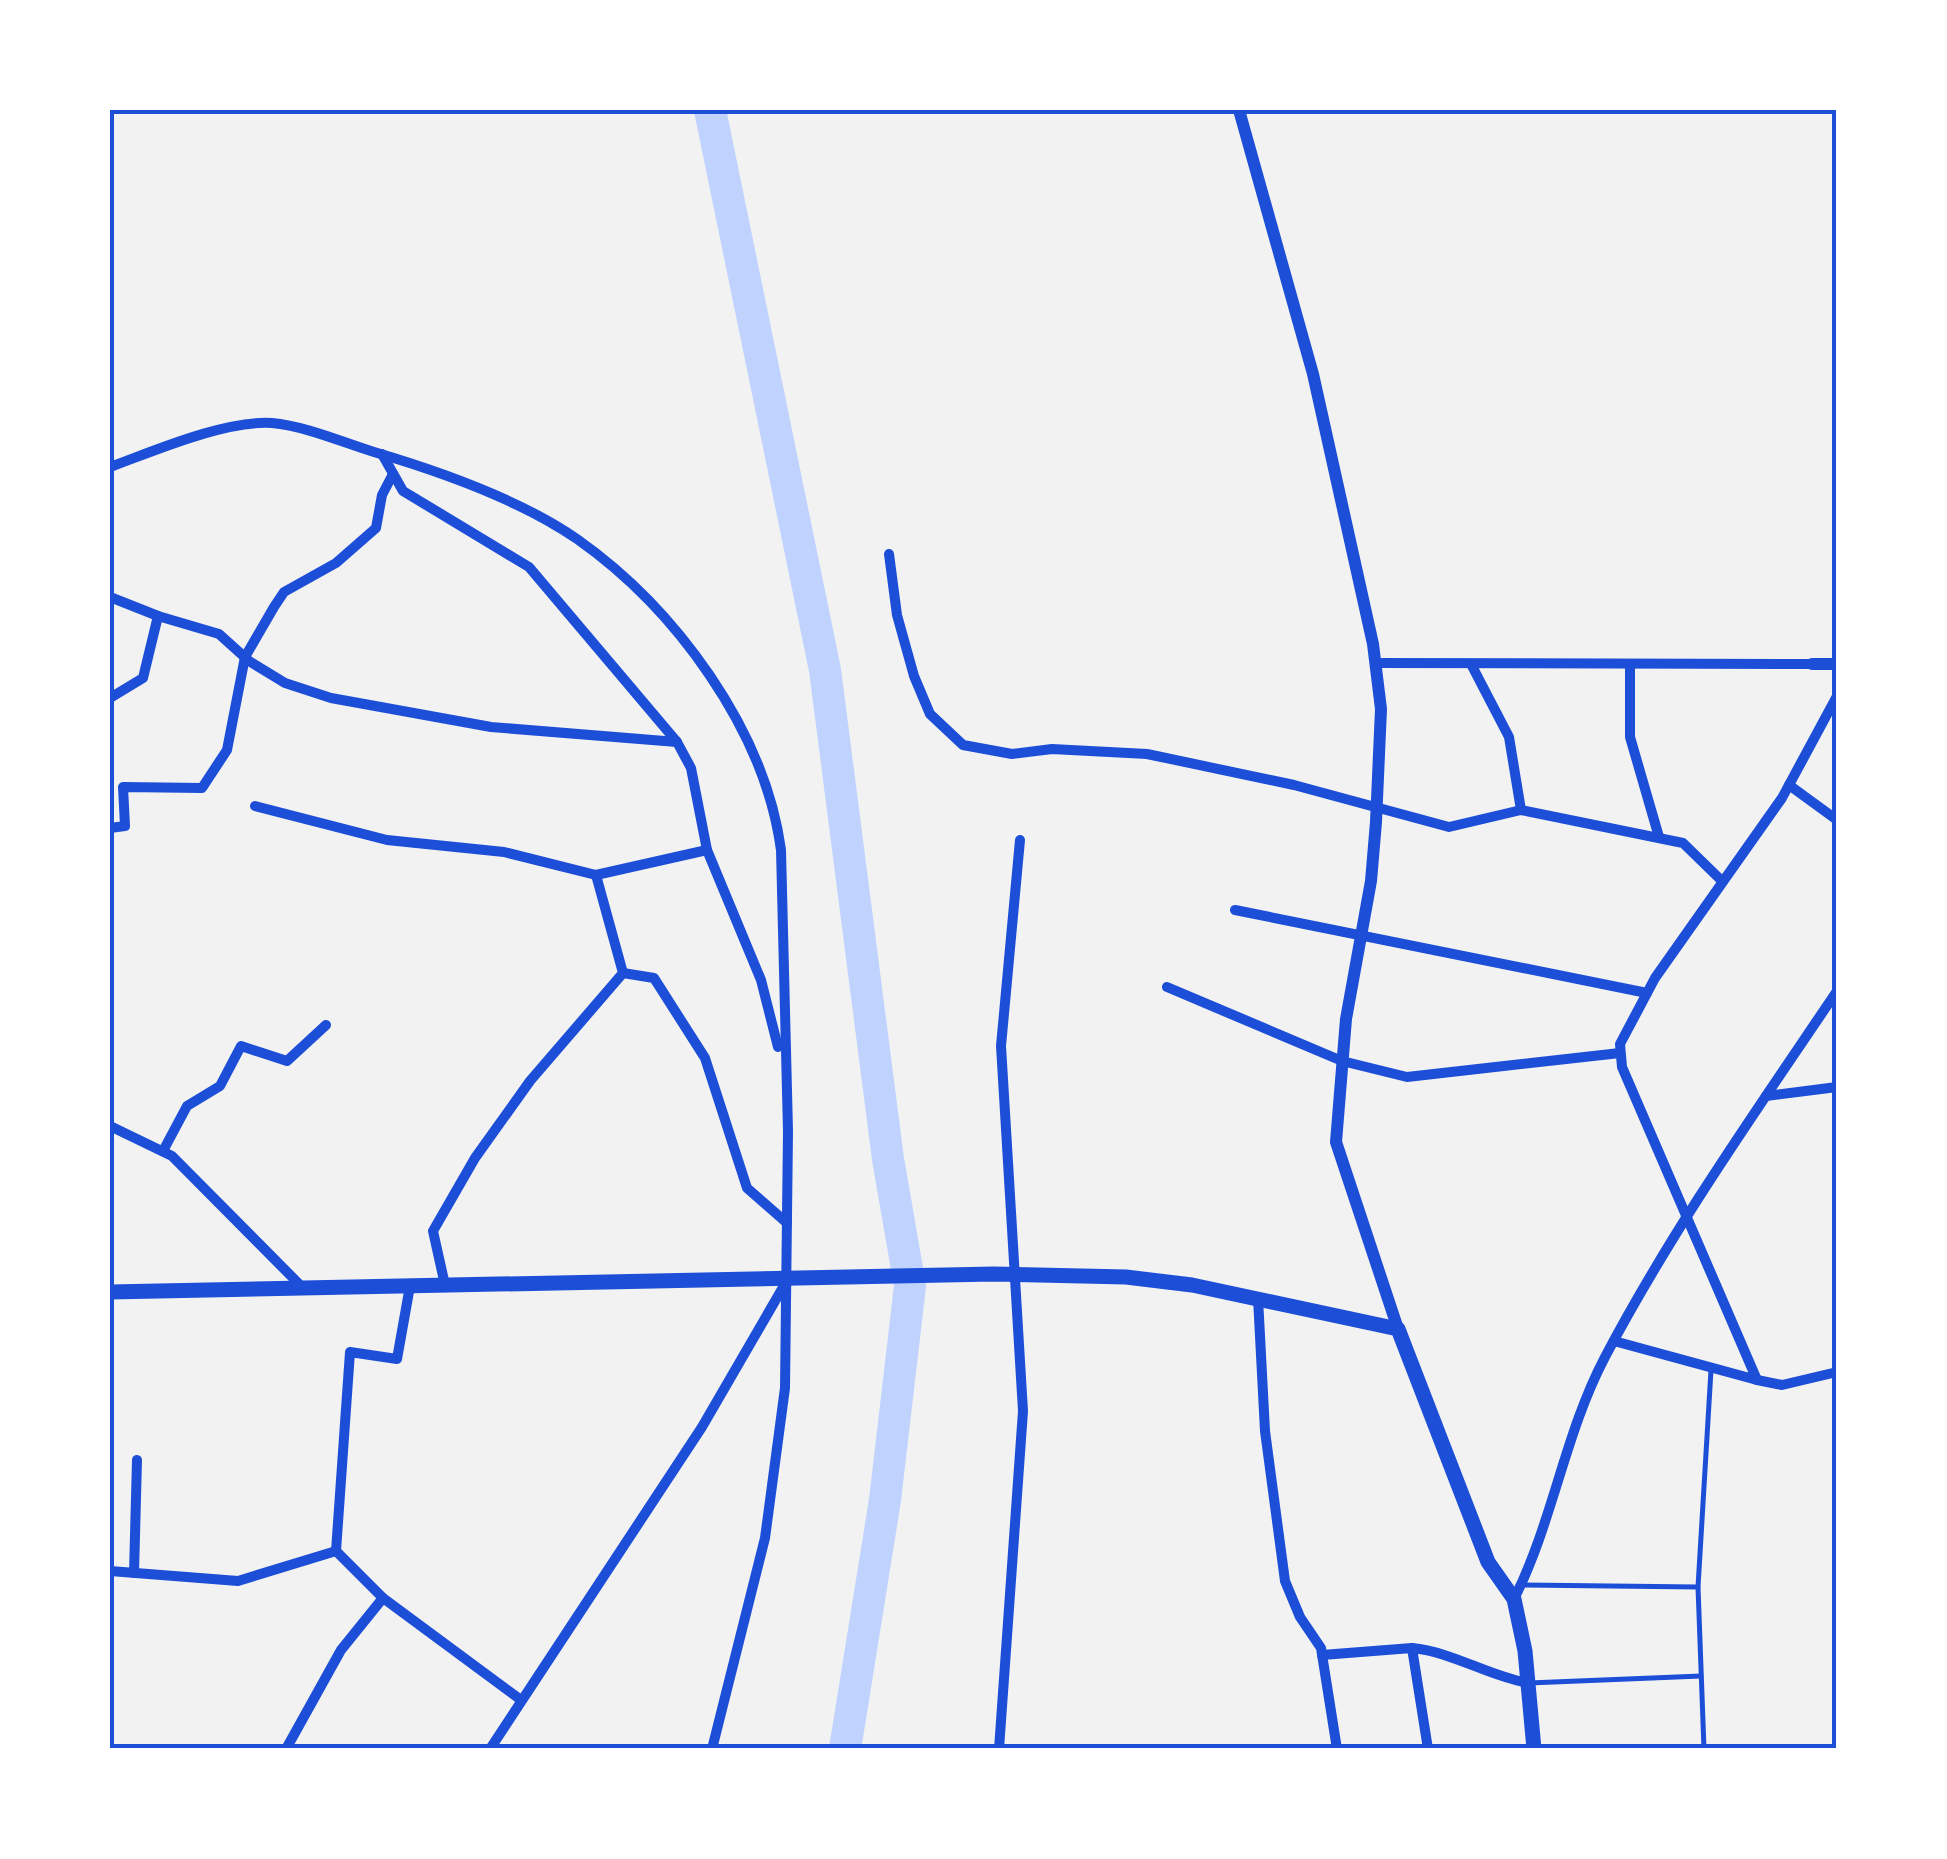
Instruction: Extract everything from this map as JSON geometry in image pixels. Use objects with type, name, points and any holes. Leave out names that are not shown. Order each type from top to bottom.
[{"type":"main road","points":[[110,1292],[789,1276],[1126,1276],[1258,1298],[1398,1329],[1488,1562],[1518,1592],[1534,1749]]},
{"type":"street","points":[[1240,110],[1314,374],[1376,663],[1381,709],[1376,807],[1342,1062],[1336,1142],[1398,1329]]},
{"type":"street","points":[[110,466],[191,439],[272,423],[382,454],[512,504],[575,538],[607,564],[693,653],[735,714],[769,793],[778,828],[789,1276],[785,1388],[765,1538],[712,1749]]},
{"type":"street","points":[[382,454],[403,491],[530,567],[677,742],[691,768],[707,850],[761,980],[783,1062]]},
{"type":"street","points":[[110,828],[125,826],[124,788],[202,788],[228,750],[244,657],[284,592],[336,563],[376,528],[382,495],[392,474]]},
{"type":"street","points":[[889,554],[897,615],[914,676],[930,714],[963,745],[1012,754],[1052,749],[1148,754],[1449,827],[1521,810],[1683,843],[1722,881]]},
{"type":"street","points":[[110,597],[219,634],[244,657],[285,683],[392,712],[542,733],[677,742]]},
{"type":"street","points":[[110,698],[143,678],[158,616]]},
{"type":"street","points":[[1376,663],[1837,664]]},
{"type":"street","points":[[1472,664],[1509,736],[1521,810]]},
{"type":"street","points":[[1630,666],[1630,737],[1659,837]]},
{"type":"street","points":[[1757,1380],[1648,1130],[1620,1044],[1647,993],[1789,785],[1837,696]]},
{"type":"street","points":[[1789,785],[1837,820]]},
{"type":"street","points":[[255,806],[386,840],[504,852],[596,875],[707,850]]},
{"type":"street","points":[[998,1749],[1022,1411],[1001,1046],[1020,840]]},
{"type":"street","points":[[596,875],[622,972]]},
{"type":"street","points":[[1235,910],[1647,993]]},
{"type":"street","points":[[622,972],[654,978],[705,1058],[748,1188],[787,1223]]},
{"type":"street","points":[[445,1285],[433,1231],[474,1158],[530,1082],[622,972]]},
{"type":"street","points":[[1166,987],[1342,1062],[1407,1077],[1620,1052]]},
{"type":"street","points":[[1518,1592],[1537,1554],[1574,1426],[1614,1341],[1687,1214],[1837,991]]},
{"type":"street","points":[[163,1151],[187,1106],[220,1086],[240,1046],[287,1061],[326,1025]]},
{"type":"street","points":[[1766,1096],[1837,1087]]},
{"type":"street","points":[[110,1126],[163,1151],[210,1191],[301,1286]]},
{"type":"street","points":[[490,1749],[702,1427],[789,1276]]},
{"type":"street","points":[[410,1286],[396,1359],[350,1352],[336,1551],[383,1598],[521,1700]]},
{"type":"street","points":[[1258,1298],[1265,1431],[1286,1581],[1322,1655],[1337,1749]]},
{"type":"street","points":[[1614,1341],[1782,1384],[1837,1372]]},
{"type":"street","points":[[134,1573],[137,1460]]},
{"type":"street","points":[[110,1571],[238,1581],[336,1551]]},
{"type":"street","points":[[286,1749],[341,1650],[383,1598]]},
{"type":"street","points":[[1412,1648],[1428,1749]]},
{"type":"street","points":[[1322,1655],[1432,1650],[1528,1684]]},
{"type":"lane","points":[[1704,1749],[1698,1586],[1711,1367]]},
{"type":"lane","points":[[1518,1592],[1698,1586]]},
{"type":"lane","points":[[1528,1684],[1701,1676]]},
{"type":"waterway","points":[[710,110],[825,670],[888,1159],[910,1286],[885,1500],[845,1749]]}]
